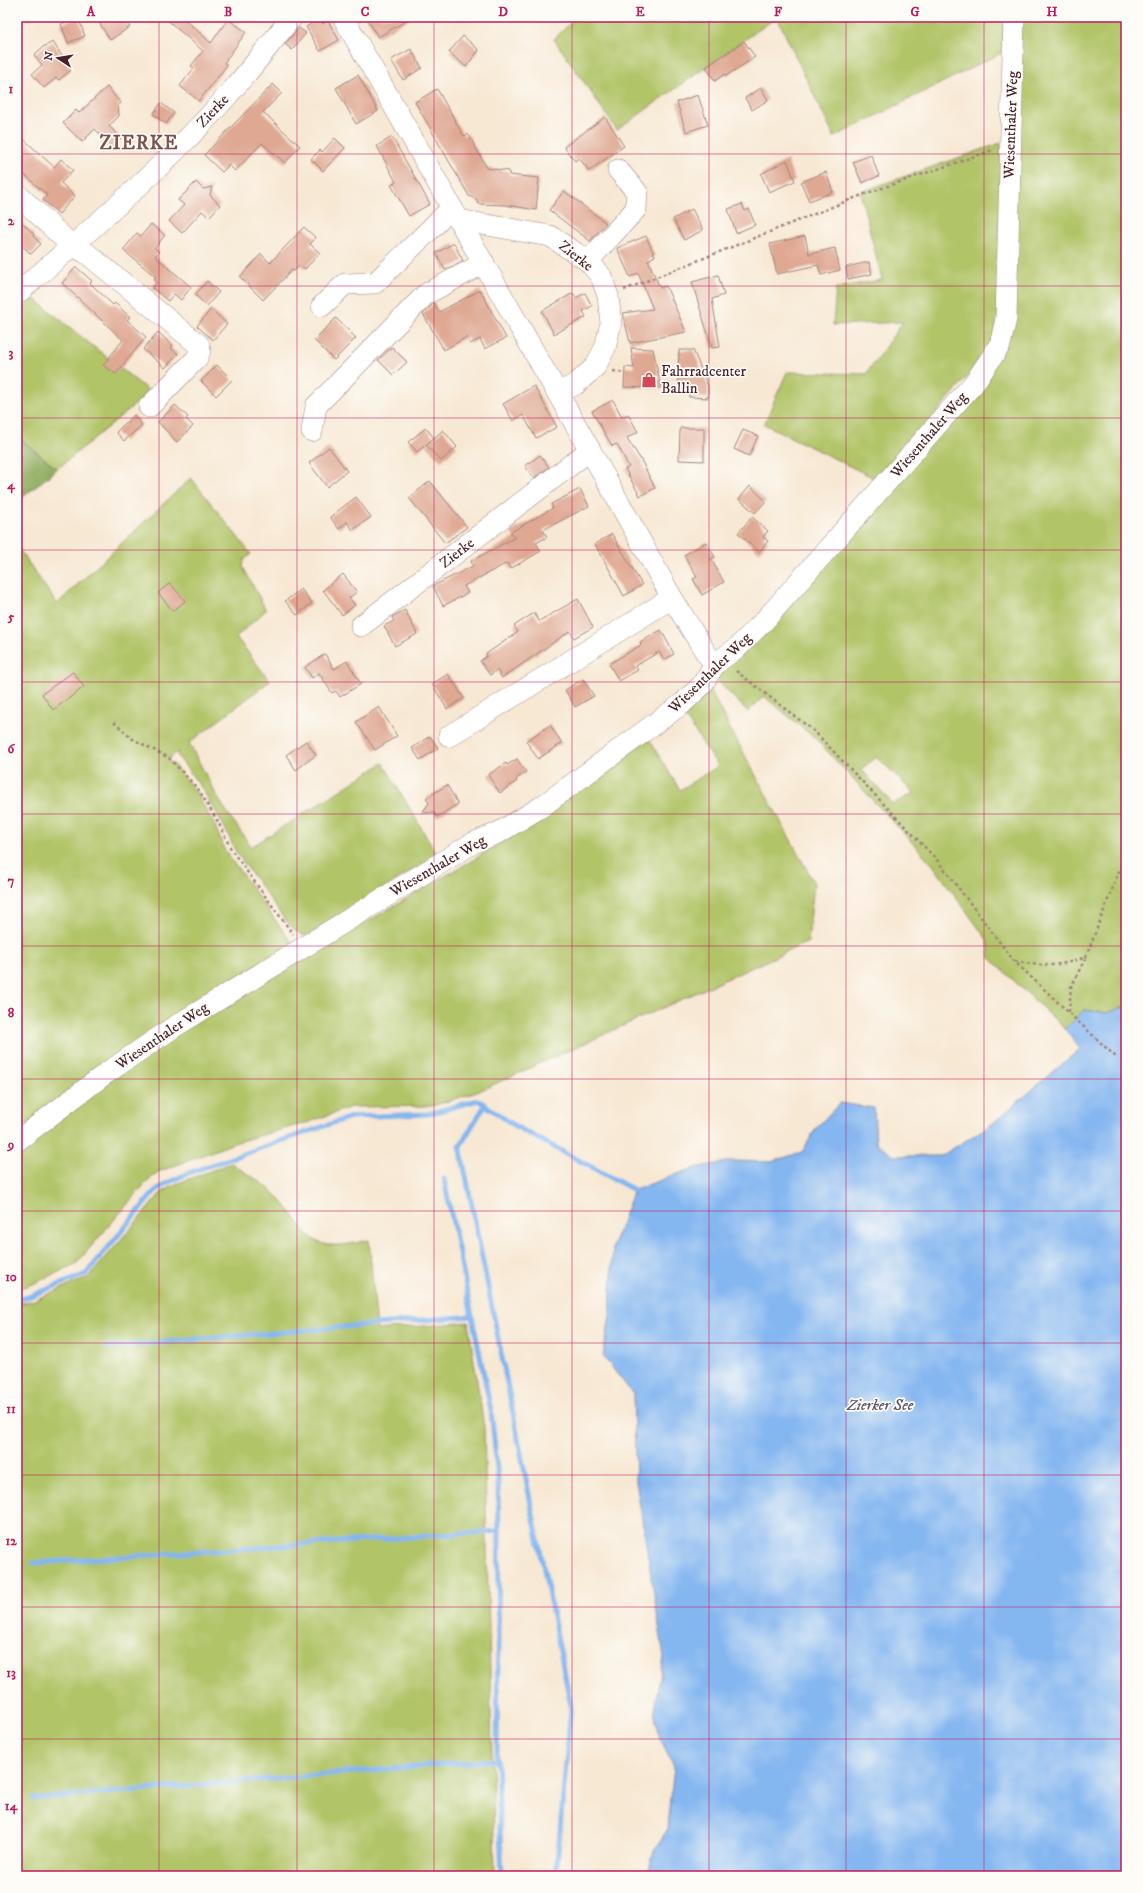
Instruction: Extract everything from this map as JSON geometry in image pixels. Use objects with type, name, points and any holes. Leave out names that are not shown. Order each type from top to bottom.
[{"type":"street","name":"Zierke","points":[[18,292],[130,195],[186,140],[229,94],[292,17]]},
{"type":"street","points":[[343,17],[558,393],[672,598],[706,653],[715,664]]},
{"type":"street","name":"Wiesenthaler Weg","points":[[17,1141],[105,1074],[174,1027],[472,843],[498,833],[541,807],[683,703],[702,685],[715,664],[738,647],[796,585],[975,382],[1000,345],[1006,319],[1014,17]]},
{"type":"street","points":[[588,261],[636,210],[637,192],[618,170]]},
{"type":"street","points":[[17,194],[72,246],[85,252],[199,345],[200,351],[197,358],[149,406]]},
{"type":"street","name":"Zierke","points":[[456,214],[550,236],[588,261],[601,276],[608,296],[611,323],[605,348],[595,367],[586,376],[576,384],[558,393]]},
{"type":"street","points":[[322,306],[345,284],[375,283],[456,214]]},
{"type":"street","points":[[312,431],[316,406],[426,294],[484,263]]},
{"type":"street","name":"Zierke","points":[[361,626],[590,450]]},
{"type":"street","points":[[449,736],[672,598]]},
{"type":"path","points":[[608,296],[862,195],[1010,145]]},
{"type":"path","points":[[737,672],[814,731],[938,861],[1014,961],[1117,1058]]},
{"type":"path","points":[[114,722],[131,738],[169,758],[198,789],[218,822],[232,851],[288,929],[304,946]]},
{"type":"path","points":[[1069,1012],[1071,987],[1086,957],[1126,853]]},
{"type":"path","points":[[1014,961],[1041,966],[1063,965],[1086,957]]},
{"type":"green space","points":[[577,17],[777,17],[617,130],[554,39]]},
{"type":"green space","points":[[777,17],[1004,17],[1003,52],[834,137]]},
{"type":"green space","points":[[1020,17],[1126,17],[1126,1006],[1107,1013],[1084,1010],[1065,1029],[990,958],[988,941],[933,865],[817,740],[764,696],[748,712],[715,678],[1003,353]],"holes":[[[877,757],[914,793],[893,804],[861,769]]]},
{"type":"green space","points":[[1001,143],[998,306],[995,335],[968,376],[878,480],[764,424],[787,372],[866,374],[903,322],[833,325],[836,288],[882,280],[860,192]]},
{"type":"green space","points":[[32,297],[150,392],[57,469],[17,436],[17,312]]},
{"type":"green space","points":[[17,436],[57,469],[17,502]]},
{"type":"green space","points":[[191,478],[251,554],[244,560],[243,567],[266,610],[236,637],[270,681],[189,743],[219,800],[251,847],[383,763],[437,855],[307,936],[302,935],[285,920],[236,852],[223,824],[201,787],[177,755],[178,751],[167,760],[173,764],[196,792],[215,826],[224,849],[291,942],[298,948],[23,1127],[17,1119],[17,546],[57,604]]},
{"type":"green space","points":[[710,691],[814,883],[808,942],[477,1092],[432,1106],[351,1107],[309,1122],[237,1142],[158,1172],[144,1185],[76,1264],[28,1286],[17,1288],[17,1153],[111,1079],[169,1038],[522,831],[649,739],[680,790],[718,766],[684,715]]},
{"type":"green space","points":[[231,1163],[273,1192],[306,1232],[314,1239],[323,1244],[334,1245],[369,1240],[377,1330],[468,1322],[484,1427],[495,1876],[17,1876],[17,1304],[32,1301],[89,1277],[161,1193],[176,1184]]},
{"type":"water","name":"Zierker See","points":[[1126,1006],[1126,1876],[647,1876],[655,1848],[668,1829],[674,1766],[658,1734],[654,1709],[664,1657],[636,1481],[633,1394],[603,1356],[610,1316],[613,1246],[634,1190],[694,1168],[732,1161],[771,1162],[802,1152],[817,1127],[840,1103],[874,1108],[876,1143],[894,1156],[941,1156],[992,1124],[1080,1049],[1065,1029],[1084,1010],[1107,1013]]},
{"type":"building","points":[[78,17],[85,36],[68,43],[61,24]]},
{"type":"building","points":[[112,17],[124,17],[130,27],[110,40],[100,24]]},
{"type":"building","points":[[164,17],[182,17],[211,43],[228,19],[246,32],[224,63],[227,65],[199,101],[180,86],[194,68],[191,66],[203,51]]},
{"type":"building","points":[[366,17],[413,17],[378,37]]},
{"type":"building","points":[[320,18],[323,24],[328,21],[339,40],[320,51],[306,27]]},
{"type":"building","points":[[299,28],[306,33],[292,50],[285,44]]},
{"type":"building","points":[[463,36],[479,50],[466,67],[449,52]]},
{"type":"building","points":[[744,41],[755,57],[726,76],[725,74],[715,81],[706,67]]},
{"type":"building","points":[[53,42],[71,70],[59,80],[56,78],[44,88],[32,74],[42,65],[34,55],[43,47]]},
{"type":"building","points":[[411,49],[422,68],[403,80],[391,60]]},
{"type":"building","points":[[358,75],[378,111],[356,124],[336,88]]},
{"type":"building","points":[[273,84],[282,93],[263,112],[300,146],[285,163],[262,143],[235,171],[229,165],[222,172],[204,155]]},
{"type":"building","points":[[107,87],[121,103],[118,105],[119,116],[109,126],[121,138],[112,147],[95,129],[82,142],[63,123],[76,110],[79,113]]},
{"type":"building","points":[[761,88],[768,100],[752,110],[745,98]]},
{"type":"building","points":[[437,89],[464,136],[468,134],[487,168],[509,171],[509,175],[539,178],[536,210],[506,205],[479,204],[476,199],[469,196],[415,102]]},
{"type":"building","points":[[698,95],[708,125],[686,132],[677,102]]},
{"type":"building","points":[[161,103],[174,113],[166,124],[153,114]]},
{"type":"building","points":[[605,117],[624,146],[589,171],[579,158],[575,161],[564,147]]},
{"type":"building","points":[[17,133],[54,167],[61,159],[73,170],[61,183],[75,196],[59,214],[43,200],[47,195],[17,168]]},
{"type":"building","points":[[392,137],[430,204],[409,216],[391,185],[396,182],[377,146]]},
{"type":"building","points":[[335,138],[345,148],[323,171],[311,159],[320,150],[322,152]]},
{"type":"building","points":[[871,155],[879,176],[862,183],[853,162]]},
{"type":"building","points":[[787,160],[795,181],[769,192],[761,174]]},
{"type":"building","points":[[826,172],[833,192],[809,201],[801,182]]},
{"type":"building","points":[[196,182],[203,189],[212,187],[210,195],[220,205],[209,217],[202,211],[182,233],[169,221],[184,205],[178,200]]},
{"type":"building","points":[[564,191],[606,223],[590,241],[549,210]]},
{"type":"building","points":[[742,204],[745,211],[749,209],[755,225],[736,233],[728,209]]},
{"type":"building","points":[[692,209],[703,230],[684,240],[673,219]]},
{"type":"building","points":[[17,218],[34,234],[33,236],[41,244],[31,254],[17,241]]},
{"type":"building","points":[[151,224],[165,235],[155,248],[159,252],[155,256],[191,287],[181,300],[174,294],[168,301],[152,288],[157,282],[154,279],[156,277],[123,250],[137,233],[141,236]]},
{"type":"building","points":[[304,227],[316,238],[310,244],[320,253],[305,269],[300,265],[294,271],[292,270],[263,300],[240,277],[261,254],[270,263]]},
{"type":"building","points":[[646,236],[655,256],[648,260],[660,288],[666,286],[686,332],[630,343],[623,313],[653,309],[638,273],[630,277],[617,248]]},
{"type":"building","points":[[805,236],[809,254],[835,248],[840,270],[821,275],[818,265],[777,274],[770,244]]},
{"type":"building","points":[[454,243],[463,261],[445,270],[436,253]]},
{"type":"building","points":[[869,262],[872,274],[848,279],[846,267]]},
{"type":"building","points":[[76,267],[92,281],[90,283],[113,305],[115,303],[130,317],[127,320],[146,337],[116,374],[103,365],[123,340],[62,283]]},
{"type":"building","points":[[718,275],[724,295],[712,299],[720,347],[712,348],[692,282]]},
{"type":"building","points":[[207,281],[219,292],[207,306],[195,295]]},
{"type":"building","points":[[480,290],[506,338],[485,349],[480,339],[470,344],[467,337],[444,350],[423,314],[434,303],[439,312]]},
{"type":"building","points":[[573,293],[576,298],[585,293],[592,306],[583,311],[586,317],[554,334],[542,311]]},
{"type":"building","points":[[211,309],[227,324],[213,340],[197,326]]},
{"type":"building","points":[[336,318],[356,338],[334,360],[314,340]]},
{"type":"building","points":[[158,332],[173,346],[171,348],[178,354],[165,368],[143,349]]},
{"type":"building","points":[[392,347],[407,362],[393,375],[378,360]]},
{"type":"building","name":"Fahrradcenter Ballin","points":[[631,348],[653,349],[661,388],[624,387],[625,367],[634,368]]},
{"type":"building","points":[[679,350],[693,350],[708,386],[708,398],[689,397],[689,389],[678,389]]},
{"type":"building","points":[[217,365],[232,380],[216,396],[201,381]]},
{"type":"building","points":[[534,386],[557,427],[536,438],[523,415],[513,421],[503,404]]},
{"type":"building","points":[[613,400],[622,417],[628,414],[638,432],[627,438],[641,460],[655,488],[640,496],[625,469],[629,467],[617,444],[612,446],[592,411]]},
{"type":"building","points":[[175,405],[188,417],[186,419],[193,426],[177,442],[158,422]]},
{"type":"building","points":[[134,415],[142,425],[124,441],[116,432]]},
{"type":"building","points":[[426,428],[434,438],[417,452],[408,442]]},
{"type":"building","points":[[680,428],[704,428],[704,461],[679,460]]},
{"type":"building","points":[[443,430],[457,447],[441,461],[426,445]]},
{"type":"building","points":[[743,430],[758,436],[749,456],[734,449]]},
{"type":"building","points":[[329,447],[347,471],[327,487],[309,463]]},
{"type":"building","points":[[540,455],[549,467],[534,478],[525,466]]},
{"type":"building","points":[[430,481],[467,527],[445,543],[409,498]]},
{"type":"building","points":[[750,486],[766,501],[755,513],[739,499]]},
{"type":"building","points":[[580,489],[589,506],[543,530],[547,537],[536,543],[541,551],[510,569],[507,563],[464,586],[468,593],[443,606],[433,586],[473,566],[471,561],[514,538],[511,532],[553,508],[551,504]]},
{"type":"building","points":[[356,497],[371,517],[353,530],[347,522],[339,529],[330,517]]},
{"type":"building","points":[[752,517],[768,531],[763,537],[768,541],[759,552],[738,533]]},
{"type":"building","points":[[612,534],[642,585],[624,596],[595,544]]},
{"type":"building","points":[[706,542],[715,557],[711,559],[724,582],[702,595],[693,579],[697,577],[684,555]]},
{"type":"building","points":[[343,574],[357,592],[349,598],[355,605],[342,615],[323,590]]},
{"type":"building","points":[[170,583],[185,601],[173,611],[158,593]]},
{"type":"building","points":[[301,589],[312,603],[297,615],[285,601]]},
{"type":"building","points":[[578,599],[593,627],[574,638],[570,631],[502,678],[497,670],[490,675],[480,661],[487,656],[486,654],[518,632],[514,626],[534,613],[539,621]]},
{"type":"building","points":[[405,610],[417,634],[395,646],[384,626],[394,621],[392,617]]},
{"type":"building","points":[[661,630],[674,654],[664,660],[659,652],[635,666],[638,670],[619,681],[609,664],[641,645],[640,642]]},
{"type":"building","points":[[325,654],[334,669],[347,661],[361,684],[340,697],[336,691],[332,693],[319,673],[312,678],[305,667]]},
{"type":"building","points":[[73,672],[84,687],[53,710],[42,694]]},
{"type":"building","points":[[448,674],[464,698],[447,709],[432,684]]},
{"type":"building","points":[[583,679],[594,696],[575,707],[565,690]]},
{"type":"building","points":[[379,707],[397,736],[375,750],[356,722]]},
{"type":"building","points":[[550,725],[562,743],[538,759],[526,741]]},
{"type":"building","points":[[430,736],[438,748],[420,760],[412,748]]},
{"type":"building","points":[[306,741],[316,755],[296,770],[286,755]]},
{"type":"building","points":[[517,759],[526,772],[516,779],[517,781],[500,793],[488,775],[506,763],[507,765]]},
{"type":"building","points":[[447,785],[458,804],[437,817],[434,812],[422,813],[429,803],[426,798]]},
{"type":"waterway","points":[[17,1300],[86,1274],[155,1191],[167,1183],[191,1172],[351,1117],[428,1114],[478,1100],[515,1126],[634,1190]]},
{"type":"waterway","points":[[485,1105],[460,1146],[571,1706],[556,1876]]},
{"type":"waterway","points":[[444,1179],[472,1316]]},
{"type":"waterway","points":[[106,1347],[472,1316],[491,1410],[498,1477],[499,1531]]},
{"type":"waterway","points":[[33,1563],[499,1531],[497,1760]]},
{"type":"waterway","points":[[33,1799],[497,1760],[502,1876]]},
{"type":"place","name":"Fahrradcenter Ballin","points":[[649,380]]},
{"type":"district","name":"ZIERKE","points":[[139,143]]}]
